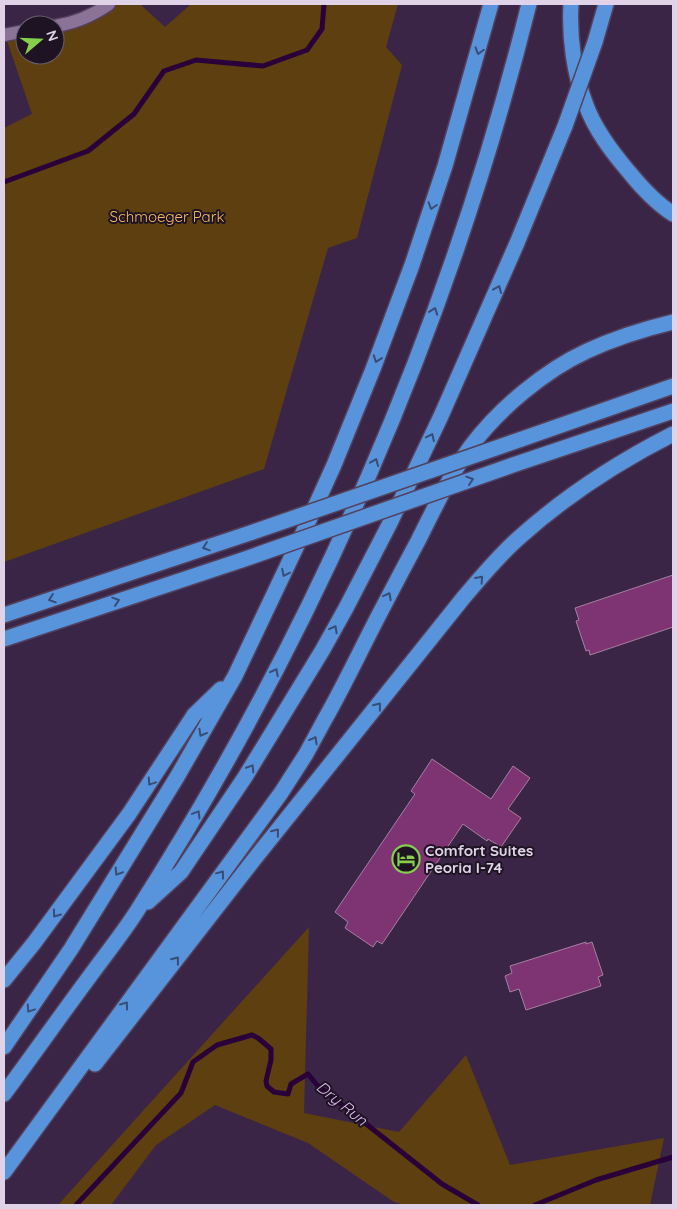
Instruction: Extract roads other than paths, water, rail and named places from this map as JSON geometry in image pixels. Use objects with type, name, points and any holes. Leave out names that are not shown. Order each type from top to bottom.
[{"type":"highway","points":[[4,1047],[66,956],[177,777],[235,676],[310,518],[374,369],[412,264],[445,166],[492,4]]},
{"type":"highway","points":[[4,1094],[134,915],[208,795],[251,718],[327,568],[367,480],[407,383],[447,277],[492,135],[529,4]]},
{"type":"highway","points":[[571,4],[572,44],[576,67],[582,94],[591,116],[602,137],[622,164],[648,194],[673,214]]},
{"type":"highway","points":[[134,915],[181,872],[245,778],[346,608],[390,523],[441,416],[517,244],[565,126],[606,4]]},
{"type":"highway","points":[[4,1172],[264,816],[306,754],[344,685],[380,611],[437,504],[461,461],[476,440],[495,418],[517,398],[562,364],[610,341],[647,328],[673,322]]},
{"type":"highway","points":[[4,616],[519,440],[673,381]]},
{"type":"highway","points":[[540,432],[673,386]]},
{"type":"highway","points":[[4,639],[242,560],[673,411]]},
{"type":"highway","points":[[4,1176],[95,1064],[252,862],[448,616],[488,569],[520,537],[568,496],[623,461],[673,434]]},
{"type":"highway","points":[[4,980],[34,943],[129,814],[194,715],[235,676]]},
{"type":"street","points":[[65,24],[89,16],[109,4]]},
{"type":"waterway","points":[[4,182],[88,151],[134,114],[164,71],[196,60],[263,66],[307,50],[322,29],[324,4]]},
{"type":"waterway","name":"Dry Run","points":[[76,1205],[181,1093],[193,1062],[217,1045],[252,1035],[271,1049],[271,1060],[266,1081],[267,1086],[274,1092],[288,1094],[291,1084],[308,1074],[317,1085],[442,1184],[478,1205]]},
{"type":"waterway","name":"Dry Run","points":[[535,1205],[596,1180],[673,1157]]},
{"type":"place","name":"Comfort Suites Peoria I-74","points":[[406,859]]},
{"type":"park label","name":"Schmoeger Park","points":[[167,216]]}]
